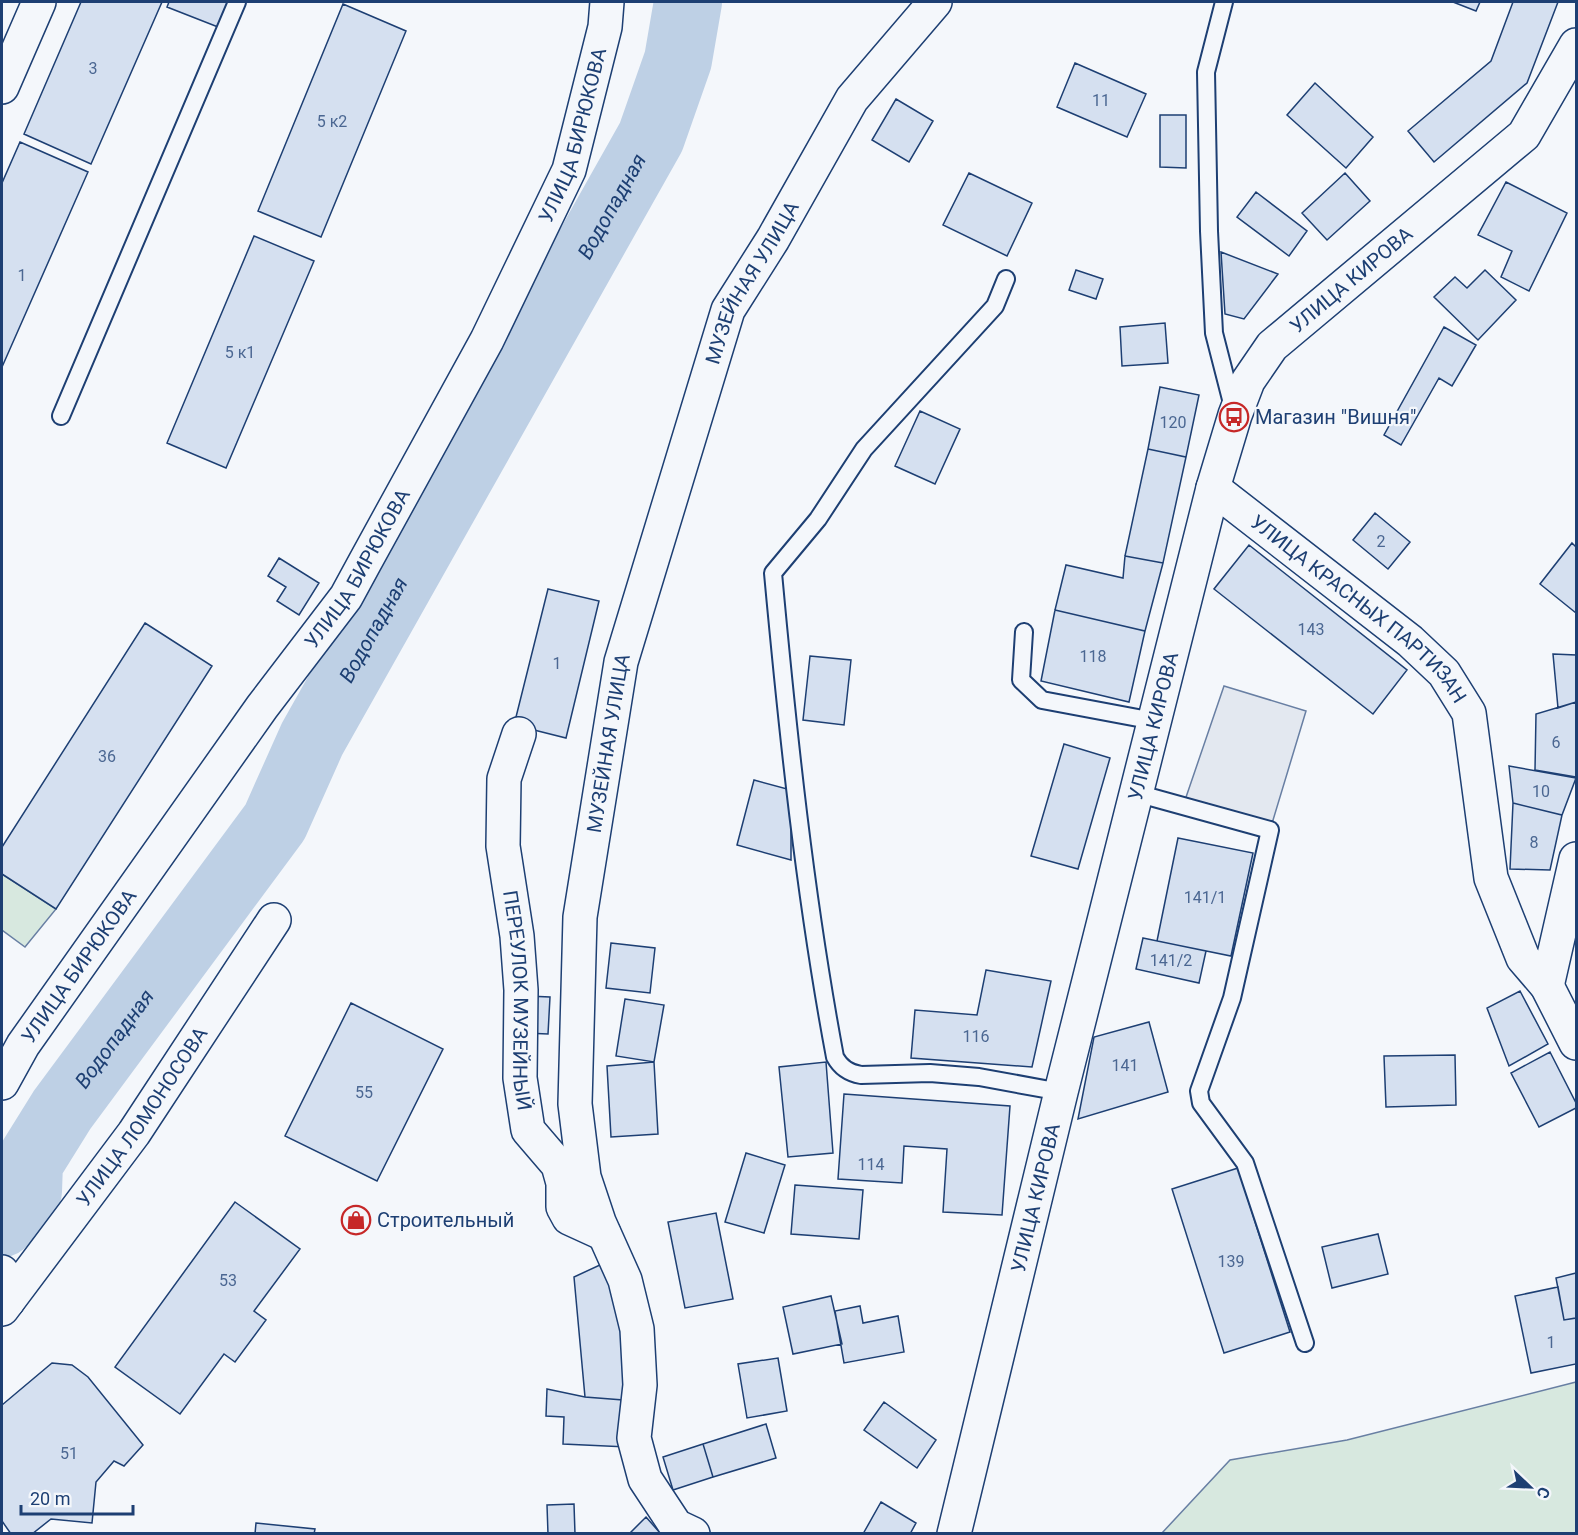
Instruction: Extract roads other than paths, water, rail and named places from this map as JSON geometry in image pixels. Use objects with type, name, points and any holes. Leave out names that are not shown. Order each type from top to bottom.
[{"type":"street","points":[[2,87],[39,2]]},
{"type":"street","name":"УЛИЦА БИРЮКОВА","points":[[2,1083],[23,1045],[262,707],[345,597],[365,562],[487,340],[569,170],[605,27],[607,2]]},
{"type":"street","name":"МУЗЕЙНАЯ УЛИЦА","points":[[693,1533],[676,1526],[645,1479],[634,1438],[640,1385],[637,1329],[625,1280],[604,1234],[584,1177],[575,1104],[580,917],[621,662],[728,310],[773,239],[852,99],[934,2]]},
{"type":"street","name":"УЛИЦА КИРОВА","points":[[954,1533],[1061,1092],[1213,488],[1248,381],[1272,346],[1524,135],[1576,45]]},
{"type":"street","name":"УЛИЦА КРАСНЫХ ПАРТИЗАН","points":[[1213,488],[1410,641],[1444,673],[1469,713],[1491,878],[1523,958],[1547,986],[1576,1043]]},
{"type":"street","name":"ПЕРЕУЛОК МУЗЕЙНЫЙ","points":[[519,734],[504,779],[503,846],[518,936],[521,990],[520,1078],[528,1130],[558,1165],[563,1183],[563,1207],[569,1218],[604,1234]]},
{"type":"street","points":[[1547,986],[1576,859]]},
{"type":"street","name":"УЛИЦА ЛОМОНОСОВА","points":[[4,1294],[134,1133],[274,920]]},
{"type":"lane","points":[[61,416],[237,2]]},
{"type":"lane","points":[[1224,2],[1206,72],[1209,231],[1214,333],[1235,415]]},
{"type":"lane","points":[[1006,279],[995,306],[864,449],[818,519],[773,573],[786,719],[820,976],[835,1057],[846,1070],[861,1075],[930,1073],[1061,1092]]},
{"type":"lane","points":[[1024,632],[1021,680],[1042,700],[1154,721]]},
{"type":"lane","points":[[1136,793],[1270,830],[1232,998],[1199,1091],[1201,1103],[1245,1163],[1305,1343]]},
{"type":"waterway","name":"Водопадная","points":[[2,1223],[28,1191],[29,1163],[62,1110],[275,822],[312,739],[651,137],[678,60],[688,2]]},
{"type":"place","name":"Магазин \"Вишня\"","points":[[1234,417]]},
{"type":"place","name":"Строительный","points":[[356,1220]]}]
